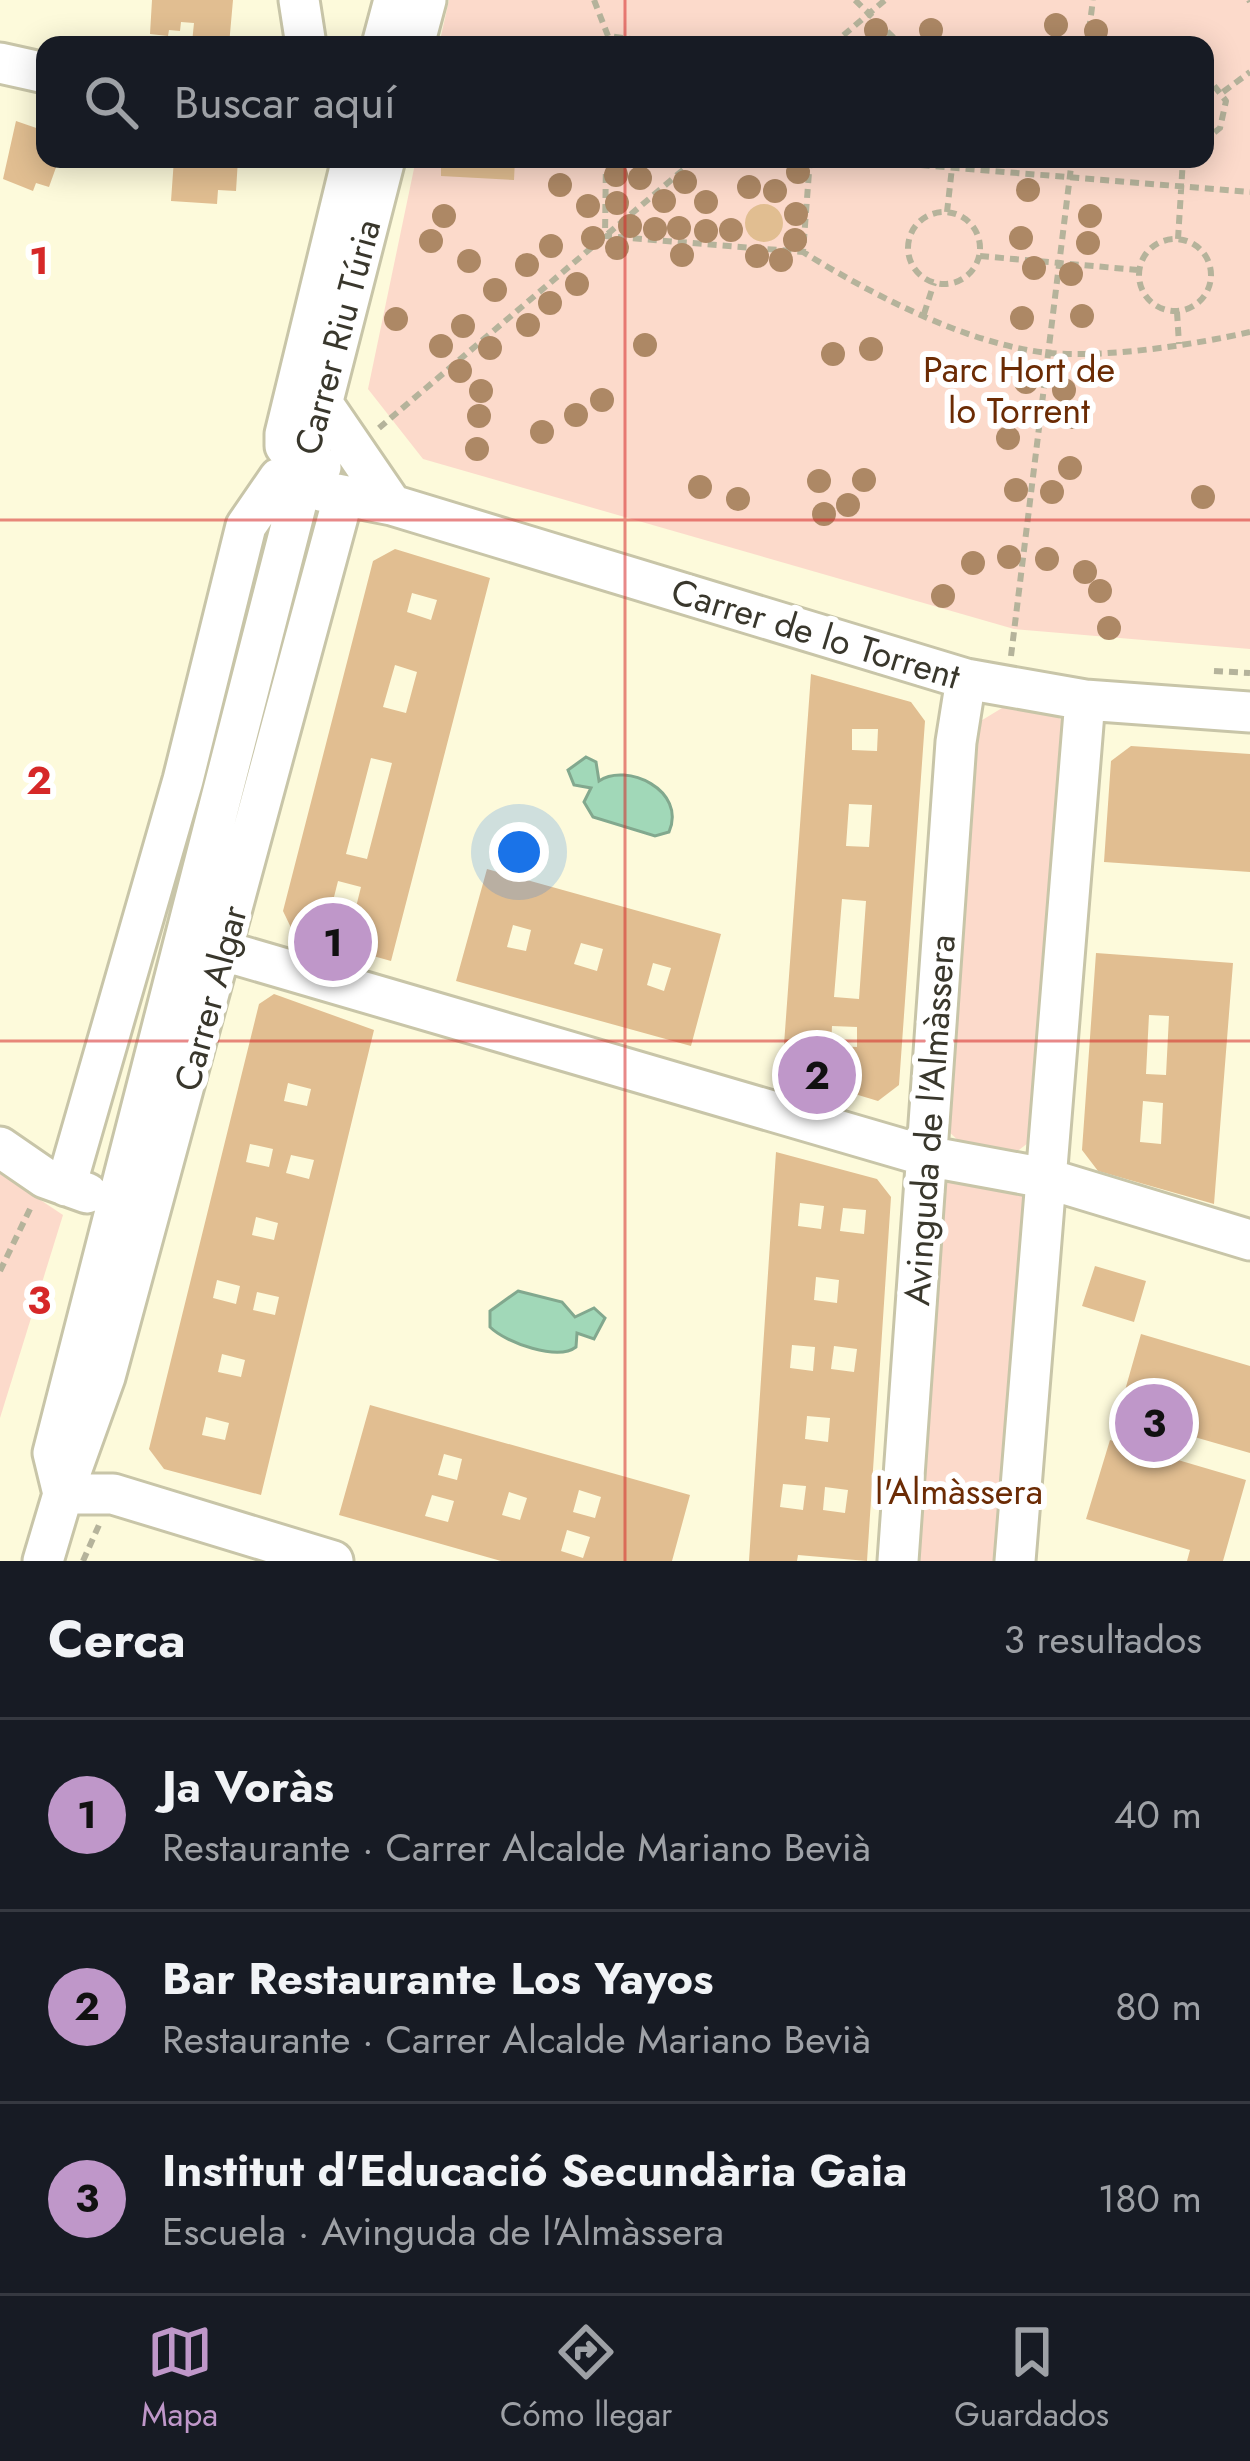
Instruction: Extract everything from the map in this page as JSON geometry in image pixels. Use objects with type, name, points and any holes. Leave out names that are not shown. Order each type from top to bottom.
[{"type":"street","points":[[299,0],[305,36]]},
{"type":"street","points":[[384,36],[394,0]]},
{"type":"street","points":[[416,36],[426,0]]},
{"type":"street","points":[[0,63],[36,71]]},
{"type":"street","name":"Carrer Riu Túria","points":[[306,495],[269,442],[350,168]]},
{"type":"street","name":"Carrer Riu Túria","points":[[306,495],[322,404],[383,168]]},
{"type":"street","points":[[322,404],[392,505]]},
{"type":"street","name":"Carrer de lo Torrent","points":[[306,495],[325,465],[392,505],[1085,700],[1250,712]]},
{"type":"street","points":[[56,1182],[183,780],[247,526],[306,495]]},
{"type":"street","name":"Carrer Algar","points":[[63,1494],[53,1453],[183,939],[306,495]]},
{"type":"street","name":"Carrer Algar","points":[[43,1561],[105,1377],[224,952],[306,495]]},
{"type":"street","name":"Avinguda de l'Almàssera","points":[[898,1561],[956,742],[980,669]]},
{"type":"street","points":[[1015,1561],[1085,700]]},
{"type":"street","points":[[183,939],[926,1156],[1045,1178],[1250,1240]]},
{"type":"street","points":[[0,1148],[56,1182],[115,1202]]},
{"type":"street","points":[[63,1494],[113,1494],[333,1561]]},
{"type":"path","points":[[594,0],[607,36]]},
{"type":"path","points":[[855,0],[890,36]]},
{"type":"path","points":[[843,36],[884,0]]},
{"type":"path","points":[[1088,36],[1093,0]]},
{"type":"path","points":[[1223,92],[1250,72]]},
{"type":"path","points":[[1214,83],[1223,92],[1226,114],[1214,129]]},
{"type":"path","points":[[605,236],[606,168]]},
{"type":"path","points":[[368,439],[686,168]]},
{"type":"path","points":[[803,252],[809,168]]},
{"type":"path","points":[[947,212],[953,168]]},
{"type":"path","points":[[987,168],[1250,192]]},
{"type":"path","points":[[980,669],[1010,663],[1071,168]]},
{"type":"path","points":[[1178,239],[1183,168]]},
{"type":"path","points":[[947,212],[967,219],[977,232],[980,256],[967,277],[934,284],[910,262],[908,245],[919,221],[947,212]]},
{"type":"path","points":[[605,236],[803,252],[856,285],[924,314],[1048,353],[1179,344],[1250,332]]},
{"type":"path","points":[[1178,239],[1196,245],[1206,258],[1210,280],[1197,303],[1177,311],[1150,302],[1139,270],[1150,248],[1178,239]]},
{"type":"path","points":[[980,256],[1139,270]]},
{"type":"path","points":[[924,314],[934,284]]},
{"type":"path","points":[[1177,311],[1179,344]]},
{"type":"path","points":[[1209,671],[1250,673]]},
{"type":"path","points":[[0,1270],[56,1182]]},
{"type":"green space","name":"Parc Hort de lo Torrent","points":[[449,0],[1250,0],[1250,649],[1014,629],[423,459],[368,389],[414,168],[1214,168],[1214,36],[441,36]]},
{"type":"green space","name":"l'Almàssera","points":[[1007,705],[1050,712],[1066,723],[1036,1111],[1028,1143],[1015,1153],[1029,1200],[1020,1561],[883,1561],[942,1188],[961,1143],[947,1130],[974,725]]},
{"type":"green space","points":[[0,1173],[63,1215],[0,1418]]},
{"type":"shaded area","points":[[586,757],[596,762],[599,781],[624,775],[662,792],[672,817],[669,832],[655,836],[593,817],[584,802],[591,788],[574,785],[568,770]]},
{"type":"shaded area","points":[[518,1291],[562,1302],[575,1317],[594,1308],[605,1318],[594,1339],[577,1333],[576,1347],[568,1351],[532,1348],[490,1327],[490,1311]]},
{"type":"building","points":[[152,0],[233,0],[230,36],[193,36],[194,23],[181,22],[180,31],[169,30],[168,36],[150,34]]},
{"type":"building","points":[[16,121],[36,128],[36,168],[56,168],[49,187],[36,183],[33,191],[3,179]]},
{"type":"building","points":[[173,168],[237,168],[236,191],[218,190],[217,204],[171,201]]},
{"type":"building","points":[[441,168],[515,168],[514,180],[441,176]]},
{"type":"building","points":[[764,204],[777,210],[783,223],[777,236],[764,242],[751,236],[745,223],[751,210]]},
{"type":"building","points":[[395,549],[490,578],[391,961],[294,934],[283,911],[373,561]],"holes":[[[412,593],[437,600],[431,620],[407,612]],[[395,665],[417,672],[406,713],[383,707]],[[371,758],[392,763],[367,859],[346,854]],[[338,881],[361,887],[356,907],[333,901]]]},
{"type":"building","points":[[811,674],[911,702],[925,721],[899,1085],[878,1101],[782,1072]],"holes":[[[852,729],[878,729],[877,751],[852,750]],[[849,804],[872,805],[869,847],[846,846]],[[842,899],[866,901],[859,999],[834,997]],[[832,1026],[857,1027],[857,1047],[831,1046]]]},
{"type":"building","points":[[1131,746],[1250,754],[1250,872],[1104,862],[1111,761]]},
{"type":"building","points":[[487,869],[721,934],[691,1046],[456,981]],"holes":[[[513,925],[531,930],[526,951],[507,947]],[[581,943],[603,949],[597,971],[574,964]],[[653,963],[671,968],[664,991],[647,985]]]},
{"type":"building","points":[[1096,953],[1233,963],[1214,1204],[1098,1171],[1082,1150]],"holes":[[[1149,1015],[1169,1016],[1166,1075],[1146,1074]],[[1143,1101],[1163,1103],[1161,1144],[1140,1142]]]},
{"type":"building","points":[[274,994],[374,1030],[261,1495],[164,1469],[149,1449],[259,1004]],"holes":[[[288,1083],[311,1089],[307,1106],[284,1101]],[[250,1144],[273,1149],[269,1167],[246,1162]],[[291,1155],[314,1160],[309,1179],[286,1173]],[[256,1217],[278,1223],[274,1240],[252,1235]],[[217,1280],[240,1286],[236,1304],[213,1298]],[[257,1292],[279,1297],[275,1315],[253,1310]],[[222,1354],[245,1360],[241,1377],[218,1372]],[[206,1417],[229,1423],[225,1440],[202,1435]]]},
{"type":"building","points":[[776,1152],[877,1179],[891,1197],[867,1561],[798,1555],[797,1561],[749,1561]],"holes":[[[800,1203],[824,1206],[821,1229],[798,1226]],[[843,1208],[866,1210],[864,1234],[840,1231]],[[816,1277],[839,1280],[837,1303],[814,1300]],[[792,1345],[815,1347],[813,1371],[790,1368]],[[834,1346],[857,1349],[854,1372],[831,1369]],[[807,1416],[830,1418],[828,1442],[805,1439]],[[783,1484],[806,1486],[803,1510],[780,1507]],[[825,1487],[848,1490],[845,1513],[823,1510]]]},
{"type":"building","points":[[1095,1266],[1146,1281],[1134,1322],[1082,1306]]},
{"type":"building","points":[[1141,1334],[1250,1366],[1250,1453],[1118,1415]]},
{"type":"building","points":[[370,1405],[690,1495],[672,1561],[501,1561],[339,1515]],"holes":[[[444,1454],[462,1459],[457,1480],[438,1475]],[[579,1490],[601,1497],[595,1518],[573,1512]],[[509,1492],[527,1498],[520,1520],[502,1515]],[[432,1495],[454,1501],[448,1522],[425,1516]],[[567,1530],[590,1537],[583,1558],[561,1551]]]},
{"type":"building","points":[[1110,1440],[1246,1480],[1223,1561],[1187,1561],[1190,1550],[1086,1519]]},
{"type":"place","name":"Ja Voràs","points":[[333,942]]},
{"type":"place","name":"Bar Restaurante Los Yayos","points":[[817,1075]]},
{"type":"place","name":"Institut d'Educació Secundària Gaia","points":[[1154,1423]]}]
